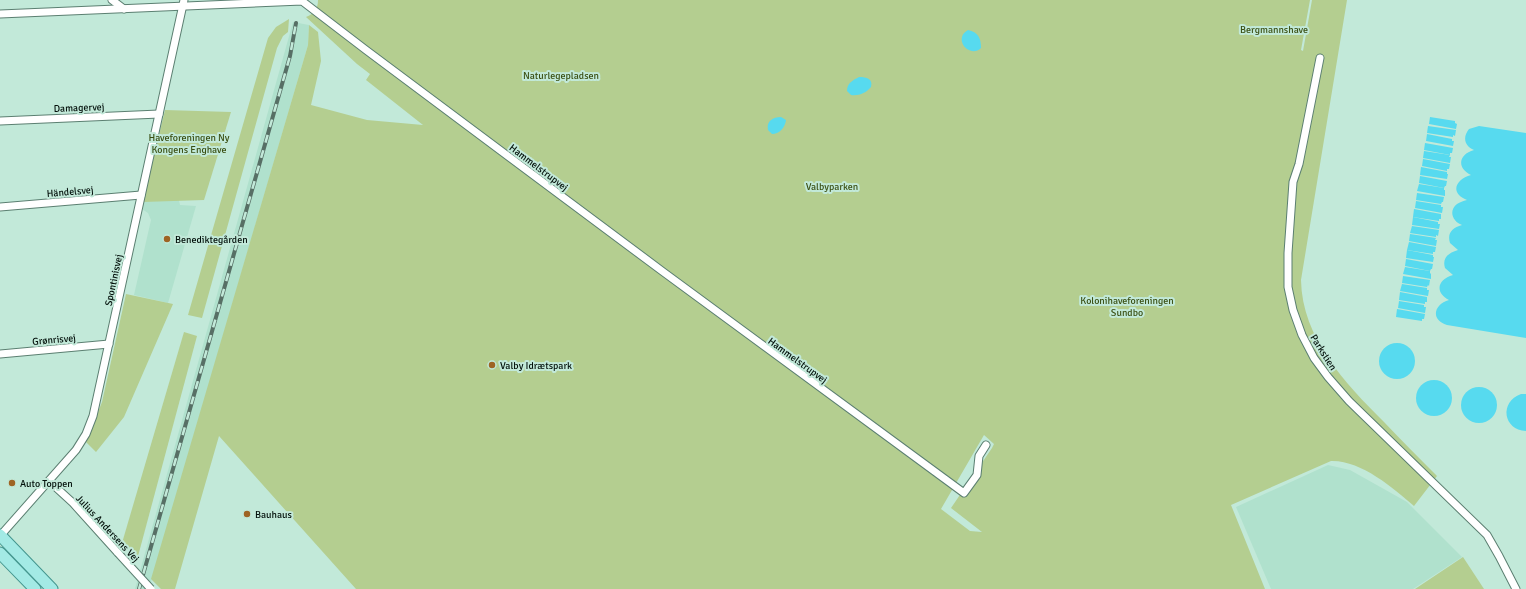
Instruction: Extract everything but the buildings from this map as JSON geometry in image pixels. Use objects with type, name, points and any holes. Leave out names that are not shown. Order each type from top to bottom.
[{"type":"main road","points":[[0,535],[52,589]]},
{"type":"main road","points":[[0,553],[35,589]]},
{"type":"street","points":[[112,0],[124,9]]},
{"type":"street","name":"Hammelstrupvej","points":[[0,14],[124,9],[183,3],[303,0],[369,53],[964,493],[977,475],[979,456],[986,445]]},
{"type":"street","name":"Spontinisvej","points":[[0,535],[76,450],[86,434],[93,416],[110,344],[183,3]]},
{"type":"street","name":"Parkstien","points":[[1320,58],[1300,156],[1293,182],[1288,253],[1288,287],[1292,310],[1302,335],[1314,358],[1328,377],[1354,406],[1487,535],[1516,589]]},
{"type":"street","name":"Damagervej","points":[[0,120],[159,114]]},
{"type":"street","name":"Händelsvej","points":[[0,207],[142,195]]},
{"type":"street","name":"Grønrisvej","points":[[0,354],[110,344]]},
{"type":"street","name":"Julius Andersens Vej","points":[[49,481],[73,503],[151,589]]},
{"type":"shaded area","points":[[293,22],[309,25],[308,45],[149,589],[135,589]]},
{"type":"shaded area","name":"Benediktegården","points":[[178,196],[180,205],[196,206],[168,303],[134,295],[151,220],[148,213],[142,209],[144,198]]},
{"type":"shaded area","points":[[1328,465],[1350,470],[1407,502],[1462,557],[1413,589],[1271,589],[1236,507]]},
{"type":"green space","points":[[318,0],[1310,0],[1301,50],[1303,51],[1312,0],[1347,0],[1301,280],[1303,301],[1317,340],[1341,375],[1369,407],[1437,476],[1414,506],[1376,476],[1365,470],[1354,465],[1331,461],[1231,505],[1265,589],[356,589],[219,436],[175,589],[161,589],[151,579],[308,45],[309,25],[318,32],[321,61],[311,105],[367,120],[423,125],[366,80],[370,74],[306,17],[315,11]],"holes":[[[984,435],[994,444],[951,508],[982,532],[970,531],[941,509]]]},
{"type":"green space","points":[[289,19],[288,32],[283,36],[277,48],[202,318],[188,315],[268,38],[276,27]]},
{"type":"green space","name":"Haveforeningen Ny Kongens Enghave","points":[[165,110],[231,112],[204,200],[143,202]]},
{"type":"green space","points":[[126,294],[173,304],[124,417],[96,452],[86,442],[102,402]]},
{"type":"green space","points":[[184,332],[197,336],[137,560],[122,543]]},
{"type":"green space","points":[[1463,557],[1484,589],[1415,589]]},
{"type":"water","points":[[968,30],[977,34],[980,38],[981,48],[977,51],[968,50],[962,43],[962,38]]},
{"type":"water","points":[[859,77],[869,79],[871,82],[871,87],[862,94],[851,95],[847,91],[848,86]]},
{"type":"water","points":[[781,117],[786,120],[783,128],[779,132],[772,134],[768,130],[769,122],[775,118]]},
{"type":"water","points":[[1430,117],[1455,121],[1457,124],[1456,129],[1429,124]]},
{"type":"water","points":[[1428,126],[1456,130],[1455,136],[1453,135],[1453,137],[1427,133]]},
{"type":"water","points":[[1479,126],[1526,133],[1526,338],[1447,325],[1438,320],[1436,316],[1437,308],[1449,300],[1441,293],[1441,283],[1444,279],[1453,275],[1445,268],[1444,261],[1449,254],[1458,250],[1450,243],[1449,236],[1453,229],[1462,225],[1454,219],[1452,213],[1457,204],[1467,200],[1461,197],[1456,190],[1458,183],[1471,175],[1463,169],[1461,165],[1461,161],[1465,155],[1474,150],[1468,146],[1465,139],[1469,129]]},
{"type":"water","points":[[1427,134],[1452,139],[1452,141],[1454,141],[1453,146],[1426,141]]},
{"type":"water","points":[[1425,143],[1453,148],[1452,153],[1450,153],[1450,155],[1424,150]]},
{"type":"water","points":[[1424,151],[1450,155],[1450,163],[1423,158]]},
{"type":"water","points":[[1423,159],[1450,164],[1449,169],[1447,169],[1447,171],[1422,166]]},
{"type":"water","points":[[1421,167],[1447,172],[1447,179],[1420,175]]},
{"type":"water","points":[[1420,176],[1447,181],[1446,186],[1444,188],[1419,183]]},
{"type":"water","points":[[1419,184],[1444,188],[1445,196],[1417,191]]},
{"type":"water","points":[[1417,193],[1444,197],[1443,202],[1441,204],[1416,200]]},
{"type":"water","points":[[1416,201],[1441,205],[1441,207],[1443,207],[1442,213],[1415,208]]},
{"type":"water","points":[[1414,209],[1441,214],[1441,219],[1439,219],[1439,221],[1413,217]]},
{"type":"water","points":[[1413,217],[1438,222],[1438,224],[1440,224],[1439,229],[1412,225]]},
{"type":"water","points":[[1412,226],[1439,230],[1438,236],[1436,235],[1436,237],[1410,233]]},
{"type":"water","points":[[1410,234],[1436,238],[1436,246],[1409,241]]},
{"type":"water","points":[[1409,242],[1436,247],[1435,252],[1433,252],[1433,254],[1407,250]]},
{"type":"water","points":[[1407,250],[1433,255],[1433,262],[1406,258]]},
{"type":"water","points":[[1406,259],[1433,264],[1432,269],[1430,271],[1405,266]]},
{"type":"water","points":[[1405,267],[1430,271],[1431,279],[1403,274]]},
{"type":"water","points":[[1403,276],[1430,280],[1429,286],[1428,285],[1427,287],[1402,283]]},
{"type":"water","points":[[1402,284],[1427,288],[1427,290],[1429,290],[1428,296],[1400,291]]},
{"type":"water","points":[[1400,292],[1427,297],[1427,302],[1425,302],[1425,304],[1399,300]]},
{"type":"water","points":[[1399,301],[1424,305],[1424,307],[1426,307],[1425,313],[1398,308]]},
{"type":"water","points":[[1397,309],[1425,314],[1424,319],[1422,319],[1422,321],[1396,317]]},
{"type":"water","points":[[1401,343],[1410,348],[1414,354],[1414,368],[1410,374],[1401,379],[1393,379],[1384,374],[1380,368],[1379,357],[1384,348],[1390,344]]},
{"type":"water","points":[[1438,380],[1447,385],[1451,391],[1451,405],[1447,411],[1438,416],[1430,416],[1421,411],[1417,405],[1416,394],[1421,385],[1427,381]]},
{"type":"water","points":[[1483,387],[1492,392],[1496,398],[1496,412],[1492,418],[1483,423],[1475,423],[1466,418],[1462,412],[1461,401],[1466,392],[1472,388]]},
{"type":"water","points":[[1521,394],[1526,394],[1526,431],[1512,426],[1507,415],[1509,403]]},
{"type":"railway","points":[[139,589],[290,56],[296,23]]},
{"type":"place","name":"Benediktegården","points":[[167,239]]},
{"type":"place","name":"Valby Idrætspark","points":[[492,365]]},
{"type":"place","name":"Auto Toppen","points":[[12,483]]},
{"type":"place","name":"Bauhaus","points":[[247,514]]},
{"type":"park label","name":"Bergmannshave","points":[[1274,29]]},
{"type":"park label","name":"Naturlegepladsen","points":[[561,75]]},
{"type":"park label","name":"Valbyparken","points":[[832,186]]},
{"type":"park label","name":"Kolonihaveforeningen Sundbo","points":[[1127,306]]}]
